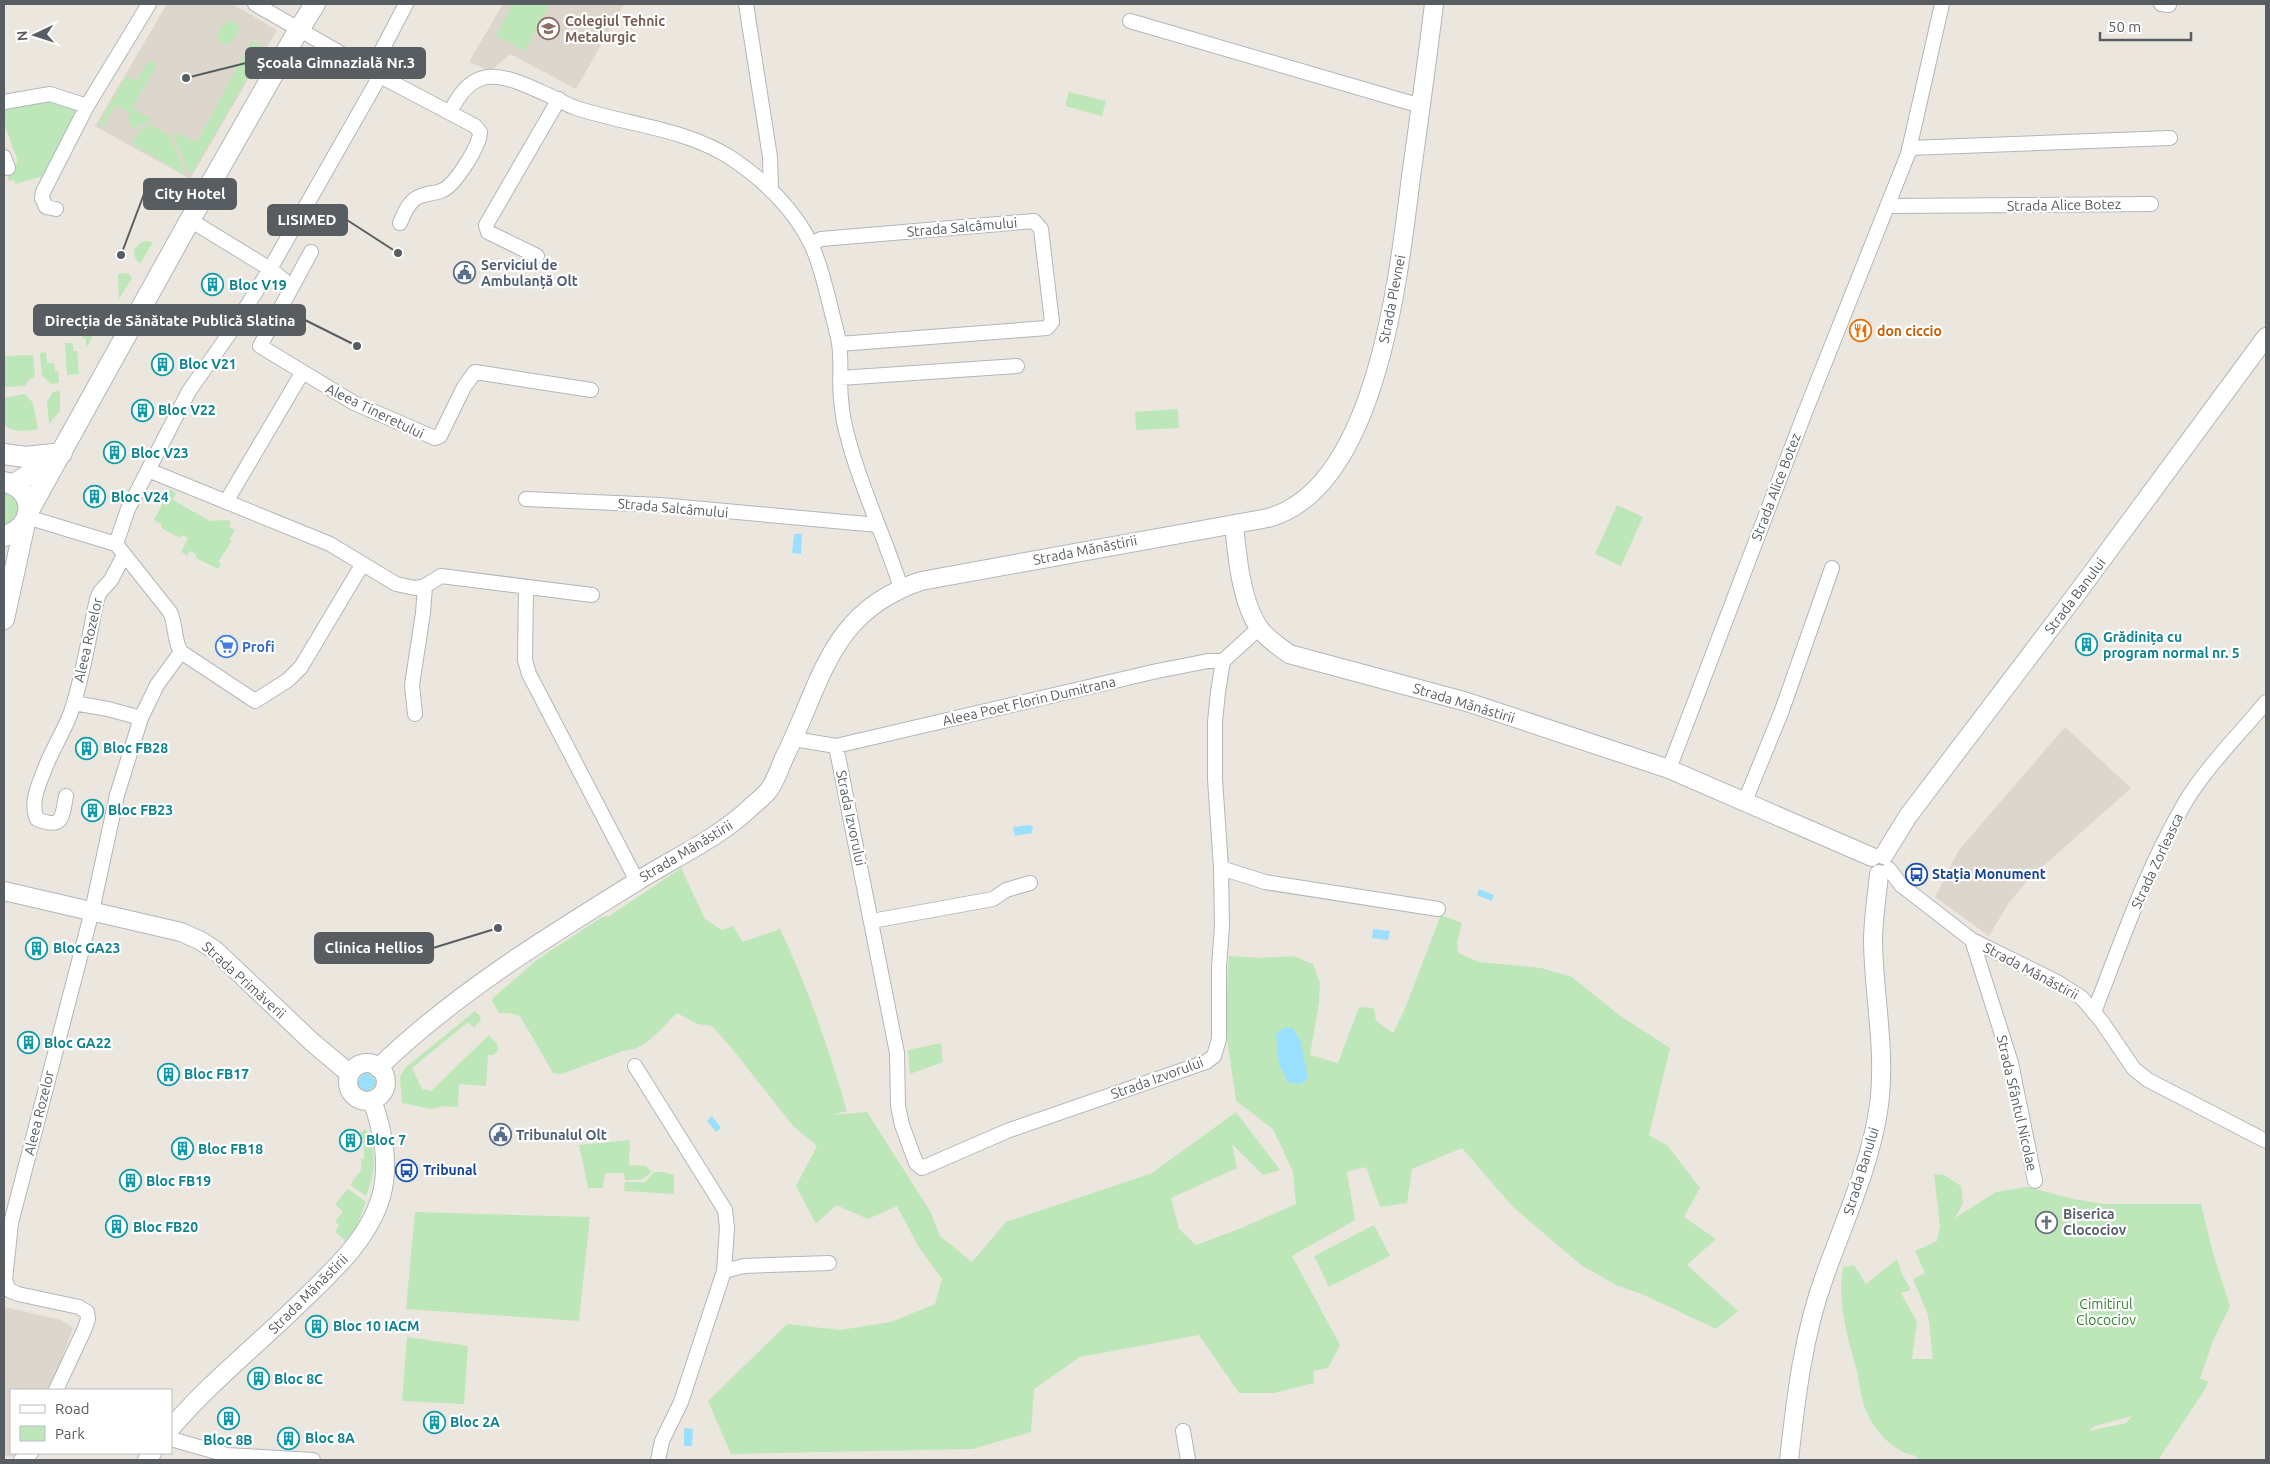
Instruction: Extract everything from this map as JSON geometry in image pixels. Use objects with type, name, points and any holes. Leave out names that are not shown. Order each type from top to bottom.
[{"type":"main road","points":[[4,536],[12,534],[27,517],[190,220],[299,29],[316,4]]},
{"type":"main road","points":[[4,454],[25,457],[62,453]]},
{"type":"main road","points":[[4,619],[27,517],[25,496],[8,480],[62,453]]},
{"type":"street","points":[[56,209],[46,208],[42,198],[43,192],[87,106],[149,4]]},
{"type":"street","points":[[255,4],[375,74],[474,126],[480,132],[477,145],[453,183],[443,191],[422,195],[413,200],[400,223]]},
{"type":"street","points":[[120,549],[128,509],[189,391],[232,330],[270,269],[375,74],[406,4]]},
{"type":"street","points":[[746,4],[770,157],[771,190]]},
{"type":"street","name":"Strada Plevnei","points":[[1234,524],[1282,514],[1304,500],[1334,466],[1358,420],[1378,369],[1392,308],[1434,4]]},
{"type":"street","name":"Strada Alice Botez","points":[[1669,769],[1804,415],[1909,148],[1942,4]]},
{"type":"street","points":[[1130,21],[1421,106]]},
{"type":"street","points":[[450,113],[457,98],[470,83],[490,76],[513,79],[559,99],[574,108],[684,136],[729,157],[771,190],[793,215],[811,244],[821,270],[839,344],[840,400],[848,439],[901,588]]},
{"type":"street","points":[[4,102],[50,94],[87,106]]},
{"type":"street","points":[[537,256],[488,232],[486,225],[559,99]]},
{"type":"street","points":[[1909,148],[2170,138]]},
{"type":"street","name":"Strada Alice Botez","points":[[1887,206],[2152,204]]},
{"type":"street","points":[[190,220],[270,269],[292,288]]},
{"type":"street","name":"Strada Salcâmului","points":[[811,244],[821,239],[996,223],[1034,221],[1041,229],[1052,322],[1047,328],[839,344]]},
{"type":"street","name":"Aleea Tineretului","points":[[311,252],[260,346],[354,403],[435,438],[440,436],[464,387],[474,372],[591,390]]},
{"type":"street","name":"Strada Banului","points":[[1788,1460],[1805,1342],[1825,1275],[1843,1231],[1870,1149],[1879,1106],[1882,1066],[1873,944],[1874,918],[1881,864],[1908,816],[2075,596],[2266,337]]},
{"type":"street","points":[[840,378],[1017,366]]},
{"type":"street","points":[[226,502],[302,372]]},
{"type":"street","points":[[148,470],[330,544],[396,584],[415,588],[425,586],[441,576],[592,594]]},
{"type":"street","name":"Strada Salcâmului","points":[[526,499],[660,505],[878,524]]},
{"type":"street","points":[[27,517],[120,549],[170,612],[175,622],[177,642],[181,652],[255,701],[288,680],[302,667],[362,564]]},
{"type":"street","name":"Strada Mănăstirii","points":[[378,1068],[398,1049],[493,975],[529,950],[637,881],[712,838],[740,818],[769,790],[794,739],[822,669],[844,633],[864,612],[901,588],[930,579],[1234,524],[1242,582],[1250,610],[1259,628],[1271,641],[1289,654],[1467,702],[1669,769],[1745,801],[1881,864],[1902,885],[1972,940],[2057,982],[2082,998],[2094,1012],[2134,1070],[2148,1080],[2266,1141]]},
{"type":"street","name":"Aleea Rozelor","points":[[66,796],[61,820],[57,823],[48,823],[37,819],[34,812],[34,803],[38,788],[74,703],[97,599],[100,592],[111,580],[120,549]]},
{"type":"street","points":[[1745,801],[1781,713],[1832,568]]},
{"type":"street","points":[[415,714],[412,685],[423,613],[425,586]]},
{"type":"street","points":[[526,586],[525,660],[529,674],[637,881]]},
{"type":"street","points":[[1223,661],[1259,628]]},
{"type":"street","name":"Aleea Rozelor","points":[[56,1389],[85,1328],[87,1312],[79,1307],[13,1293],[9,1290],[5,1280],[11,1223],[92,911],[116,795],[142,718],[157,685],[181,652]]},
{"type":"street","name":"Aleea Poet Florin Dumitrana","points":[[836,746],[1157,671],[1208,661],[1223,661]]},
{"type":"street","name":"Strada Izvorului","points":[[836,746],[897,1053],[898,1106],[902,1125],[916,1163],[922,1168],[1006,1131],[1206,1062],[1214,1056],[1218,1048],[1219,1039],[1221,868],[1215,779],[1215,722],[1223,661]]},
{"type":"street","name":"Strada Zorleasca","points":[[2094,1012],[2161,848],[2184,804],[2266,702]]},
{"type":"street","points":[[74,703],[142,718]]},
{"type":"street","points":[[794,739],[836,746]]},
{"type":"street","points":[[1221,868],[1265,882],[1438,910]]},
{"type":"street","points":[[872,921],[992,899],[1006,890],[1030,883]]},
{"type":"street","name":"Strada Primăverii","points":[[4,891],[181,932],[201,941],[216,951],[306,1037],[350,1074]]},
{"type":"street","name":"Strada Sfântul Nicolae","points":[[1972,940],[2011,1063],[2035,1180]]},
{"type":"street","points":[[363,1064],[374,1065],[378,1068],[384,1078],[384,1089],[378,1098],[362,1101],[352,1095],[348,1085],[353,1069],[363,1064]]},
{"type":"street","points":[[635,1066],[725,1210],[727,1228],[724,1271],[681,1402],[662,1441],[658,1460]]},
{"type":"street","name":"Strada Mănăstirii","points":[[172,1427],[189,1407],[333,1271],[352,1249],[369,1223],[381,1198],[385,1156],[379,1118],[372,1100]]},
{"type":"street","points":[[724,1271],[744,1266],[829,1263]]},
{"type":"street","points":[[1183,1431],[1188,1460]]},
{"type":"street","points":[[172,1439],[226,1455],[313,1460]]},
{"type":"shaded area","points":[[167,4],[232,4],[277,30],[190,179],[95,126]]},
{"type":"shaded area","name":"Colegiul Tehnic Metalurgic","points":[[503,4],[624,4],[576,89],[510,54],[491,71],[469,62]]},
{"type":"shaded area","points":[[2065,727],[2131,788],[2030,878],[2008,904],[1989,936],[1935,897],[1959,850]]},
{"type":"shaded area","points":[[4,1307],[61,1320],[73,1328],[50,1389],[10,1389],[10,1454],[20,1454],[10,1457],[4,1455]]},
{"type":"green space","points":[[513,4],[550,4],[525,51],[496,36]]},
{"type":"green space","points":[[229,21],[237,24],[239,29],[236,37],[226,46],[219,42],[218,33],[221,27]]},
{"type":"green space","points":[[252,40],[264,49],[192,173],[189,171],[173,136],[175,132],[197,142]]},
{"type":"green space","points":[[149,60],[157,65],[132,108],[152,119],[150,122],[133,128],[129,126],[131,122],[127,119],[130,113],[116,105],[103,127],[98,125],[126,76],[136,81]]},
{"type":"green space","points":[[1069,92],[1106,101],[1102,116],[1065,106]]},
{"type":"green space","points":[[45,97],[78,106],[43,176],[16,184],[14,180],[9,181],[6,172],[18,162],[4,123],[4,109]]},
{"type":"green space","points":[[150,125],[169,135],[186,175],[132,144],[139,130]]},
{"type":"green space","points":[[146,241],[153,242],[140,264],[135,258],[134,250],[140,243]]},
{"type":"green space","points":[[128,273],[132,278],[119,299],[118,274]]},
{"type":"green space","points":[[81,309],[84,309],[86,314],[103,313],[87,348],[85,338],[82,338]]},
{"type":"green space","points":[[65,343],[73,343],[73,351],[77,351],[79,374],[67,375]]},
{"type":"green space","points":[[46,352],[47,363],[54,363],[55,371],[58,371],[59,383],[51,384],[42,376],[40,353]]},
{"type":"green space","points":[[33,355],[35,376],[25,386],[4,387],[4,356]]},
{"type":"green space","points":[[60,391],[60,411],[49,424],[47,402],[53,392]]},
{"type":"green space","points":[[25,394],[33,403],[38,429],[24,431],[11,429],[4,424],[4,398]]},
{"type":"green space","points":[[1178,409],[1179,428],[1136,430],[1135,412]]},
{"type":"green space","points":[[4,488],[20,499],[21,517],[4,529]]},
{"type":"green space","points":[[170,489],[176,493],[173,500],[210,521],[228,520],[231,522],[229,527],[235,530],[229,540],[232,541],[218,562],[221,564],[218,569],[196,558],[197,555],[190,551],[187,555],[181,552],[188,538],[182,535],[180,538],[161,528],[162,525],[154,520]]},
{"type":"green space","points":[[1617,505],[1643,517],[1621,566],[1595,554]]},
{"type":"green space","points":[[681,868],[705,919],[722,930],[733,926],[743,942],[780,929],[800,973],[817,1019],[847,1111],[832,1115],[867,1112],[930,1211],[940,1236],[972,1262],[1006,1222],[1152,1173],[1236,1112],[1280,1170],[1263,1175],[1232,1144],[1237,1168],[1171,1198],[1179,1229],[1196,1245],[1239,1229],[1296,1204],[1293,1172],[1273,1129],[1236,1101],[1225,1025],[1229,956],[1261,958],[1293,956],[1313,964],[1320,983],[1319,1003],[1310,1055],[1338,1063],[1359,1007],[1374,1008],[1376,1021],[1393,1033],[1404,1011],[1441,915],[1462,923],[1457,943],[1458,953],[1479,962],[1541,968],[1572,977],[1619,1015],[1670,1048],[1649,1135],[1668,1146],[1700,1188],[1684,1217],[1716,1239],[1687,1265],[1738,1311],[1716,1329],[1644,1295],[1616,1285],[1581,1265],[1513,1207],[1462,1148],[1412,1169],[1407,1203],[1380,1207],[1366,1167],[1347,1172],[1355,1220],[1292,1256],[1340,1345],[1328,1368],[1313,1371],[1314,1383],[1274,1393],[1239,1393],[1199,1335],[1080,1357],[1034,1389],[1031,1432],[973,1449],[731,1454],[708,1401],[787,1324],[840,1330],[891,1322],[935,1304],[942,1279],[918,1246],[897,1206],[868,1219],[836,1205],[816,1224],[796,1186],[817,1146],[793,1126],[712,1026],[697,1024],[677,1013],[653,1037],[639,1047],[623,1051],[562,1074],[553,1073],[520,1016],[499,1013],[492,1001],[493,998],[538,959],[602,917],[609,916]]},
{"type":"green space","points":[[475,1011],[481,1020],[474,1028],[468,1022],[412,1068],[422,1089],[431,1091],[489,1035],[497,1044],[498,1050],[493,1055],[488,1055],[486,1086],[459,1084],[458,1107],[444,1106],[431,1109],[402,1103],[400,1077],[405,1068]]},
{"type":"green space","points":[[941,1043],[943,1062],[910,1074],[908,1050]]},
{"type":"green space","points":[[366,1071],[374,1075],[378,1083],[374,1091],[366,1095],[358,1091],[354,1083],[358,1075]]},
{"type":"green space","points":[[366,1129],[372,1146],[374,1162],[372,1179],[366,1196],[350,1185],[361,1170],[361,1159],[364,1159],[364,1144],[360,1133]]},
{"type":"green space","points":[[630,1140],[629,1165],[646,1166],[652,1172],[641,1180],[625,1180],[624,1173],[605,1173],[603,1188],[588,1188],[579,1145]]},
{"type":"green space","points":[[654,1172],[674,1175],[674,1194],[624,1191],[625,1182],[645,1182]]},
{"type":"green space","name":"Cimitirul Clocociov","points":[[1934,1174],[1944,1175],[1961,1186],[1963,1203],[1955,1218],[1996,1192],[2028,1187],[2073,1199],[2105,1204],[2201,1204],[2213,1253],[2230,1306],[2213,1341],[2200,1378],[2208,1382],[2206,1388],[2158,1460],[1918,1460],[1916,1456],[1896,1448],[1880,1434],[1864,1405],[1846,1331],[1841,1293],[1843,1267],[1854,1265],[1866,1284],[1897,1259],[1902,1274],[1911,1290],[1901,1293],[1917,1322],[1912,1359],[1933,1359],[1928,1315],[1913,1279],[1925,1273],[1915,1251],[1937,1241],[1940,1226]],"holes":[[[2132,1416],[2126,1423],[2089,1431],[2095,1426]]]},
{"type":"green space","points":[[348,1189],[366,1202],[354,1234],[348,1244],[335,1231],[339,1226],[335,1221],[343,1212],[335,1204]]},
{"type":"green space","points":[[415,1212],[590,1217],[579,1321],[406,1309]]},
{"type":"green space","points":[[1374,1225],[1390,1256],[1329,1287],[1314,1256]]},
{"type":"green space","points":[[407,1337],[468,1346],[464,1404],[402,1401]]},
{"type":"water","points":[[794,534],[802,534],[801,554],[792,553]]},
{"type":"water","points":[[1030,825],[1033,827],[1032,833],[1015,836],[1013,827]]},
{"type":"water","points":[[1479,889],[1494,895],[1492,901],[1477,895]]},
{"type":"water","points":[[1373,929],[1390,931],[1388,940],[1372,938]]},
{"type":"water","points":[[1284,1028],[1293,1028],[1301,1042],[1308,1079],[1299,1084],[1288,1082],[1279,1065],[1276,1033]]},
{"type":"water","points":[[366,1072],[377,1082],[366,1093],[356,1083]]},
{"type":"water","points":[[712,1116],[721,1128],[716,1132],[707,1121]]},
{"type":"water","points":[[684,1429],[693,1429],[692,1446],[684,1446]]},
{"type":"place","name":"Colegiul Tehnic Metalurgic","points":[[549,29]]},
{"type":"place","name":"Școala Gimnazială Nr.3","points":[[186,78]]},
{"type":"place","name":"LISIMED","points":[[398,253]]},
{"type":"place","name":"City Hotel","points":[[121,255]]},
{"type":"place","name":"Serviciul de Ambulanță Olt","points":[[465,273]]},
{"type":"place","name":"Bloc V19","points":[[213,285]]},
{"type":"place","name":"don ciccio","points":[[1861,331]]},
{"type":"place","name":"Direcția de Sănătate Publică Slatina","points":[[357,346]]},
{"type":"place","name":"Bloc V21","points":[[163,364]]},
{"type":"place","name":"Bloc V22","points":[[142,410]]},
{"type":"place","name":"Bloc V23","points":[[115,453]]},
{"type":"place","name":"Bloc V24","points":[[95,497]]},
{"type":"place","name":"Grădinița cu program normal nr. 5","points":[[2087,645]]},
{"type":"place","name":"Profi","points":[[226,647]]},
{"type":"place","name":"Bloc FB28","points":[[87,748]]},
{"type":"place","name":"Bloc FB23","points":[[92,810]]},
{"type":"place","name":"Stația Monument","points":[[1916,874]]},
{"type":"place","name":"Clinica Hellios","points":[[498,928]]},
{"type":"place","name":"Bloc GA23","points":[[37,948]]},
{"type":"place","name":"Bloc GA22","points":[[28,1043]]},
{"type":"place","name":"Bloc FB17","points":[[168,1074]]},
{"type":"place","name":"Tribunalul Olt","points":[[500,1135]]},
{"type":"place","name":"Bloc 7","points":[[350,1140]]},
{"type":"place","name":"Bloc FB18","points":[[182,1149]]},
{"type":"place","name":"Tribunal","points":[[407,1170]]},
{"type":"place","name":"Bloc FB19","points":[[130,1181]]},
{"type":"place","name":"Biserica Clocociov","points":[[2047,1222]]},
{"type":"place","name":"Bloc FB20","points":[[117,1227]]},
{"type":"place","name":"Bloc 10 IACM","points":[[317,1326]]},
{"type":"place","name":"Bloc 8C","points":[[258,1379]]},
{"type":"place","name":"Bloc 8B","points":[[228,1418]]},
{"type":"place","name":"Bloc 2A","points":[[434,1422]]},
{"type":"place","name":"Bloc 8A","points":[[289,1438]]}]
